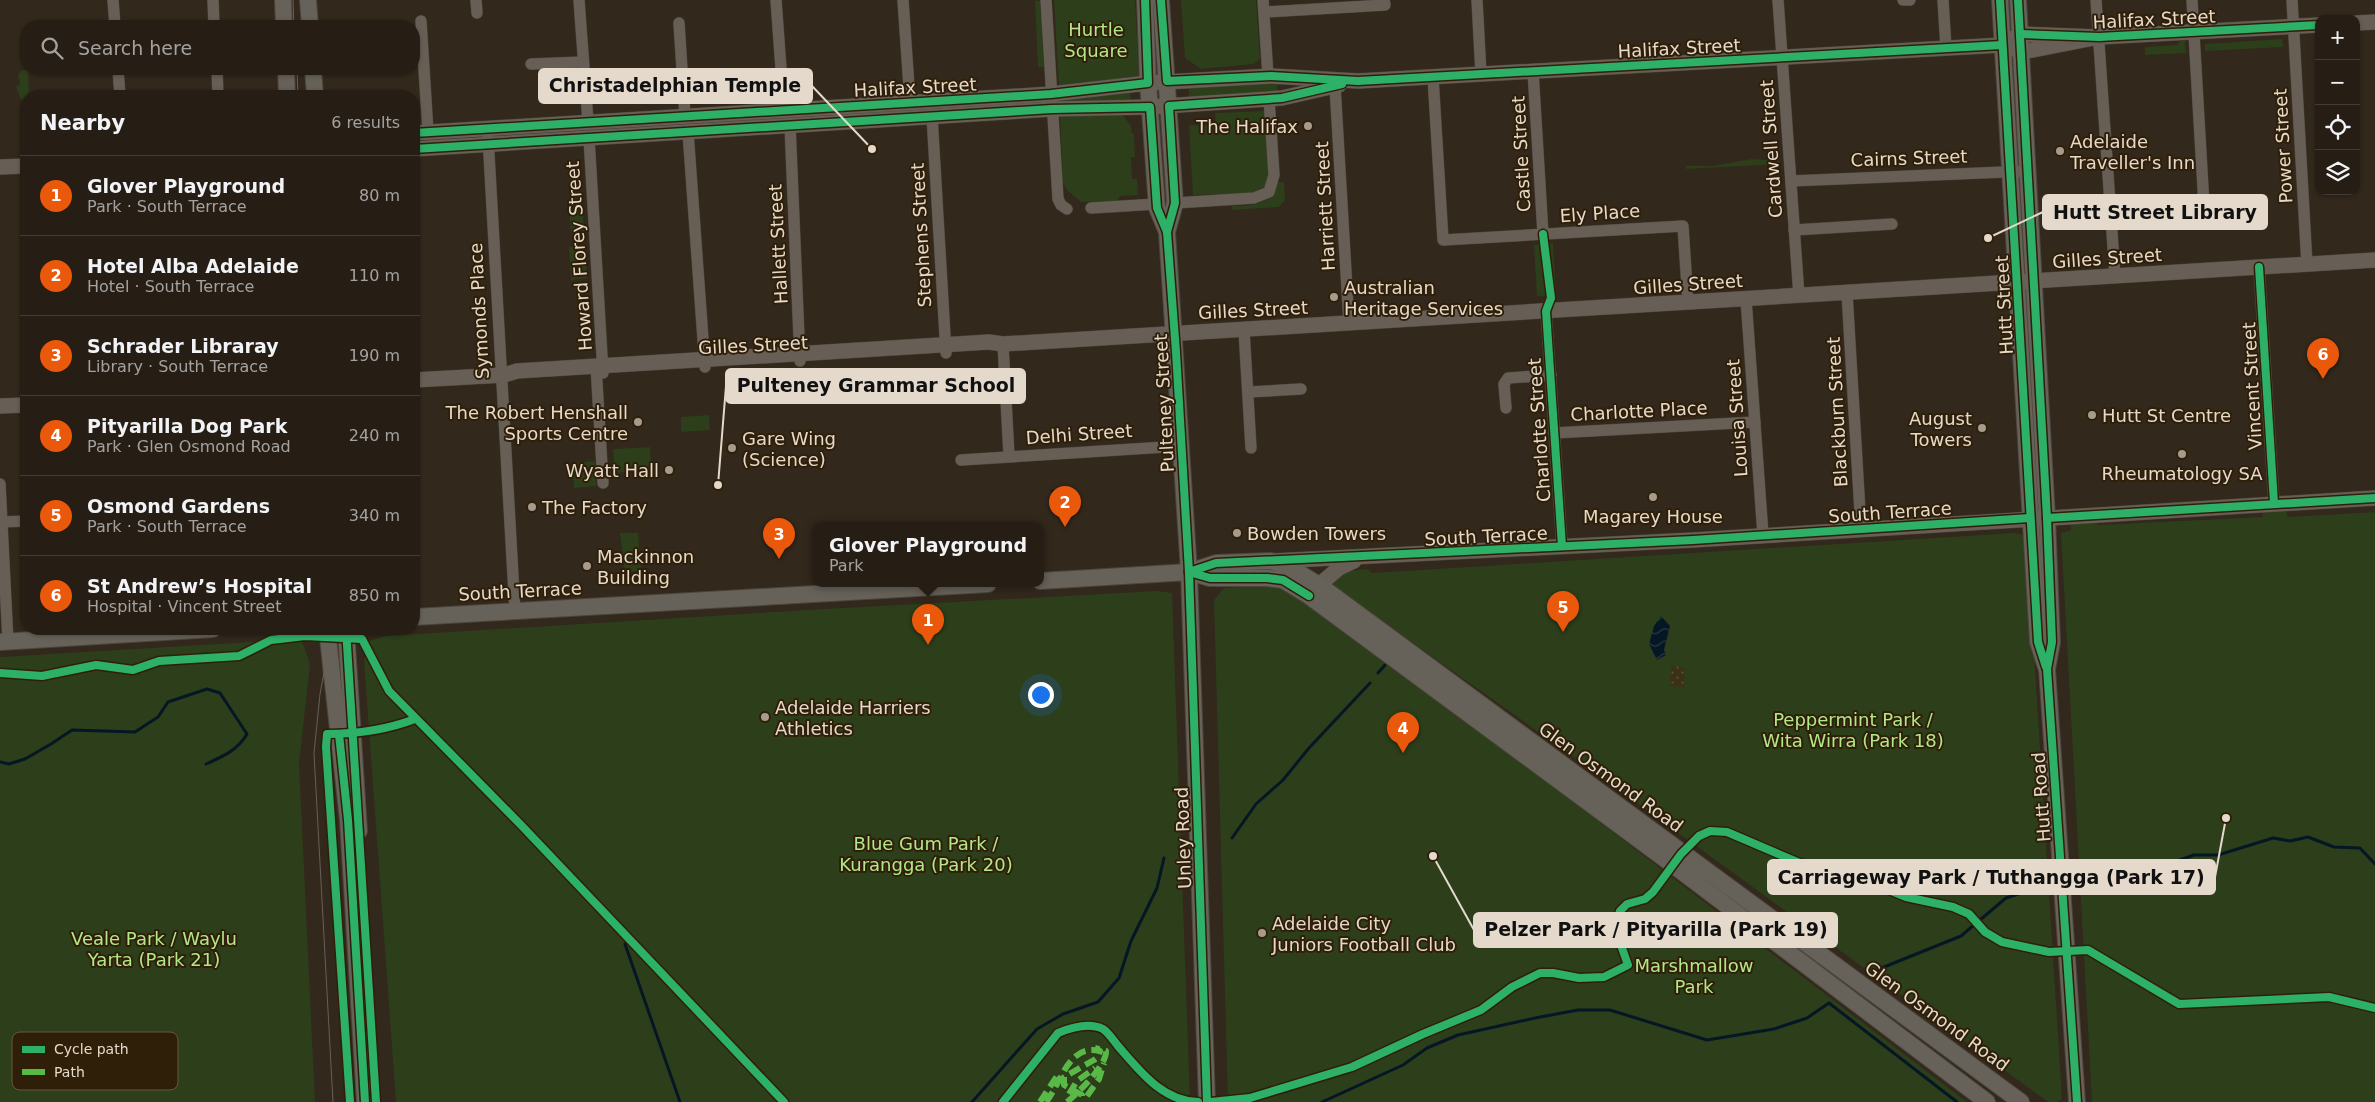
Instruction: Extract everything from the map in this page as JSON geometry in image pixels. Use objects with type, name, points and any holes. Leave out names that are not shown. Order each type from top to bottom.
[{"type":"main road","points":[[282,0],[284,20]]},
{"type":"main road","points":[[308,0],[310,20]]},
{"type":"main road","name":"Pulteney Street","points":[[1145,0],[1148,83],[1157,204],[1167,232],[1175,334],[1188,572]]},
{"type":"main road","name":"Pulteney Street","points":[[1161,0],[1175,203],[1167,232]]},
{"type":"main road","name":"Hutt Street","points":[[2000,0],[2011,172],[2026,282],[2047,518]]},
{"type":"main road","name":"Hutt Street","points":[[2018,0],[2028,171],[2026,282],[2030,518]]},
{"type":"main road","points":[[286,75],[287,90]]},
{"type":"main road","points":[[313,75],[315,90]]},
{"type":"main road","name":"Hutt Road","points":[[2030,518],[2038,642],[2047,669]]},
{"type":"main road","name":"Hutt Road","points":[[2047,518],[2052,642],[2047,669],[2077,1102]]},
{"type":"main road","name":"South Terrace","points":[[1044,581],[1188,572],[1216,563],[1271,561]]},
{"type":"main road","name":"Glen Osmond Road","points":[[1271,561],[1291,568],[1314,590],[1794,946],[2021,1102]]},
{"type":"main road","name":"South Terrace","points":[[1188,572],[1210,578],[1267,578],[1283,580],[1314,590]]},
{"type":"main road","name":"Unley Road","points":[[1188,572],[1208,1102]]},
{"type":"main road","name":"South Terrace","points":[[420,617],[935,587]]},
{"type":"main road","points":[[4,642],[117,635]]},
{"type":"main road","points":[[328,635],[376,1102]]},
{"type":"main road","points":[[346,635],[361,946],[365,1102]]},
{"type":"main road","name":"Glen Osmond Road","points":[[1794,946],[1987,1102]]},
{"type":"street","points":[[113,0],[115,20]]},
{"type":"street","points":[[213,0],[214,20]]},
{"type":"street","points":[[476,0],[477,12]]},
{"type":"street","points":[[579,0],[588,122]]},
{"type":"street","points":[[776,0],[784,110]]},
{"type":"street","points":[[904,0],[910,102]]},
{"type":"street","points":[[1046,0],[1058,199],[1061,205],[1067,209]]},
{"type":"street","points":[[1263,0],[1268,76]]},
{"type":"street","points":[[1477,0],[1481,74]]},
{"type":"street","name":"Cardwell Street","points":[[1778,0],[1799,296]]},
{"type":"street","points":[[1903,0],[1910,0]]},
{"type":"street","points":[[1943,0],[1946,48]]},
{"type":"street","points":[[2096,0],[2116,276]]},
{"type":"street","points":[[2112,215],[2200,210],[2204,204],[2192,0]]},
{"type":"street","name":"Power Street","points":[[2292,0],[2307,264]]},
{"type":"street","points":[[1264,12],[1385,2]]},
{"type":"street","points":[[421,21],[421,132]]},
{"type":"street","points":[[2360,23],[2375,22]]},
{"type":"street","points":[[679,23],[704,363]]},
{"type":"street","name":"Halifax Street","points":[[420,149],[790,125],[931,109],[1052,101],[1167,81],[1268,76],[1358,81],[1946,48],[2002,44],[2021,34],[2099,38],[2315,25]]},
{"type":"street","name":"Halifax Street","points":[[2002,44],[2022,52],[2099,38]]},
{"type":"street","points":[[531,64],[584,62]]},
{"type":"street","name":"Castle Street","points":[[1533,71],[1543,234]]},
{"type":"street","points":[[118,75],[120,90]]},
{"type":"street","points":[[216,75],[218,90]]},
{"type":"street","name":"Ely Place","points":[[1433,77],[1443,240],[1683,226],[1688,302]]},
{"type":"street","name":"Halifax Street","points":[[1052,101],[1150,107],[1169,106],[1282,98],[1358,81]]},
{"type":"street","name":"Harriett Street","points":[[1335,86],[1349,323]]},
{"type":"street","points":[[1175,203],[1254,198],[1269,192],[1274,175],[1269,99]]},
{"type":"street","name":"Halifax Street","points":[[421,132],[910,102],[931,109]]},
{"type":"street","name":"Stephens Street","points":[[931,109],[945,348]]},
{"type":"street","name":"Hallett Street","points":[[790,125],[800,357]]},
{"type":"street","name":"Symonds Place","points":[[487,128],[503,375],[515,611]]},
{"type":"street","name":"Howard Florey Street","points":[[589,138],[604,483]]},
{"type":"street","points":[[0,167],[20,166]]},
{"type":"street","name":"Cairns Street","points":[[1791,181],[2028,171]]},
{"type":"street","points":[[1091,208],[1157,204]]},
{"type":"street","points":[[1794,230],[1892,224]]},
{"type":"street","name":"Gilles Street","points":[[420,380],[503,375],[517,371],[600,369],[901,351],[990,342],[1002,344],[1244,330],[2375,260]]},
{"type":"street","name":"Vincent Street","points":[[2259,268],[2274,503]]},
{"type":"street","name":"Blackburn Street","points":[[1847,292],[1861,529]]},
{"type":"street","name":"Louisa Street","points":[[1746,299],[1763,535]]},
{"type":"street","name":"Charlotte Street","points":[[1546,311],[1562,546]]},
{"type":"street","points":[[1244,330],[1251,448]]},
{"type":"street","name":"Delhi Street","points":[[1002,344],[1009,456]]},
{"type":"street","points":[[1506,408],[1504,384],[1508,378],[1551,375]]},
{"type":"street","points":[[1248,392],[1301,389]]},
{"type":"street","points":[[0,406],[20,405]]},
{"type":"street","name":"Charlotte Place","points":[[1554,433],[1755,422]]},
{"type":"street","name":"Delhi Street","points":[[961,460],[1181,446]]},
{"type":"street","points":[[0,484],[4,642]]},
{"type":"street","name":"South Terrace","points":[[1271,561],[1763,535],[2375,498]]},
{"type":"street","points":[[1,522],[20,521]]},
{"type":"street","name":"South Terrace","points":[[1314,590],[1339,568],[1365,557]]},
{"type":"green space","name":"Hurtle Square","points":[[1054,0],[1135,0],[1139,77],[1059,86]]},
{"type":"green space","points":[[1181,0],[1256,0],[1260,59],[1253,64],[1201,69],[1185,58]]},
{"type":"green space","points":[[1035,1],[1040,1],[1044,67],[1038,67]]},
{"type":"green space","points":[[2282,39],[2283,47],[2205,51],[2205,44]]},
{"type":"green space","points":[[2185,40],[2186,53],[2145,55],[2145,47],[2177,45],[2180,41]]},
{"type":"green space","points":[[20,72],[20,75],[28,75],[29,90],[20,90],[20,97],[16,87],[20,85],[18,75]]},
{"type":"green space","points":[[1188,82],[1277,82],[1277,91],[1189,97]]},
{"type":"green space","points":[[1130,90],[1131,106],[1058,103],[1058,98]]},
{"type":"green space","points":[[1265,111],[1269,168],[1268,179],[1264,188],[1259,193],[1247,196],[1224,197],[1221,194],[1193,195],[1189,125],[1216,126],[1215,113]]},
{"type":"green space","name":"Hurtle Square","points":[[1121,113],[1131,126],[1132,134],[1134,134],[1135,157],[1131,157],[1132,179],[1137,179],[1138,195],[1120,196],[1117,201],[1081,202],[1066,189],[1063,182],[1060,114]]},
{"type":"green space","points":[[1752,159],[1779,161],[1780,164],[1686,169],[1686,166],[1713,166]]},
{"type":"green space","points":[[1278,182],[1284,182],[1285,200],[1279,207],[1232,210],[1232,206],[1254,204],[1266,199],[1275,190]]},
{"type":"green space","points":[[582,202],[584,233],[571,234],[569,204]]},
{"type":"green space","points":[[1553,243],[1556,295],[1537,296],[1534,245]]},
{"type":"green space","points":[[585,246],[587,278],[571,280],[569,247]]},
{"type":"green space","points":[[709,415],[710,430],[681,432],[681,417]]},
{"type":"green space","points":[[650,447],[651,470],[615,473],[613,449]]},
{"type":"green space","points":[[595,461],[596,486],[574,488],[572,463]]},
{"type":"green space","points":[[2286,507],[2287,517],[2375,512],[2375,1102],[2092,1102],[2061,533],[2071,530],[2071,520],[2084,519],[2099,525],[2263,517],[2263,509]]},
{"type":"green space","points":[[620,533],[638,533],[641,571],[625,572]]},
{"type":"green space","name":"Peppermint Park / Wita Wirra (Park 18)","points":[[2021,534],[2027,540],[2062,1099],[2057,1102],[2048,1102],[1581,762],[1331,585],[1336,572],[1368,569],[1372,573]]},
{"type":"green space","name":"Marshmallow Park","points":[[1274,585],[1308,600],[1967,1102],[1228,1102],[1214,600],[1224,588]]},
{"type":"green space","name":"Blue Gum Park / Kurangga (Park 20)","points":[[1157,591],[1172,593],[1190,1102],[396,1102],[364,660],[369,641],[386,636]]},
{"type":"green space","name":"Veale Park / Waylu Yarta (Park 21)","points":[[287,640],[289,642],[298,640],[303,644],[310,664],[299,763],[315,1102],[0,1102],[0,657]]},
{"type":"sand","points":[[1671,666],[1685,667],[1684,687],[1670,686]]},
{"type":"water","points":[[1074,488],[1075,502],[1052,500],[1051,490]]},
{"type":"water","points":[[1661,616],[1670,626],[1664,650],[1666,655],[1657,660],[1649,644],[1654,626]]},
{"type":"waterway","points":[[1378,673],[1385,665]]},
{"type":"waterway","points":[[1232,838],[1256,804],[1283,780],[1309,748],[1370,683]]},
{"type":"waterway","points":[[0,762],[9,764],[25,759],[72,730],[135,732],[158,717],[168,702],[207,689],[220,693],[247,734],[234,749],[206,764]]},
{"type":"waterway","points":[[2103,893],[2136,882],[2165,865],[2194,855],[2218,855],[2273,838],[2290,841],[2308,837],[2334,847],[2360,848],[2375,864]]},
{"type":"waterway","points":[[972,1102],[1037,1029],[1063,1014],[1098,1002],[1119,978],[1131,941],[1157,888],[1164,858]]},
{"type":"waterway","points":[[1879,969],[1961,936],[2006,898],[2031,890]]},
{"type":"waterway","points":[[625,944],[680,1102]]},
{"type":"waterway","points":[[1322,1102],[1403,1065],[1427,1048],[1458,1035],[1535,1018],[1578,1010],[1610,1010],[1707,1040],[1774,1029],[1807,1018],[1829,1003],[1957,1102]]},
{"type":"tram line","points":[[293,0],[294,20]]},
{"type":"tram line","points":[[297,75],[298,90]]},
{"type":"tram line","points":[[331,635],[320,694],[314,753],[333,1102]]},
{"type":"marked path","points":[[1067,1102],[1084,1086],[1102,1064],[1106,1051],[1095,1048]]},
{"type":"marked path","points":[[1046,1102],[1073,1059],[1080,1053],[1089,1050],[1100,1051],[1098,1057],[1094,1060],[1064,1077],[1064,1085],[1082,1095],[1082,1102]]},
{"type":"marked path","points":[[1087,1096],[1099,1079],[1104,1063]]},
{"type":"marked path","points":[[1069,1094],[1077,1081],[1095,1068]]},
{"type":"marked path","points":[[1040,1102],[1059,1073]]},
{"type":"cycle path","points":[[420,133],[1051,94],[1148,83],[1145,0]]},
{"type":"cycle path","points":[[1161,0],[1167,81],[1271,76],[1358,81],[2002,45]]},
{"type":"cycle path","points":[[2000,0],[2038,642],[2046,667]]},
{"type":"cycle path","points":[[2018,0],[2047,518],[2052,642],[2047,669],[2077,1102]]},
{"type":"cycle path","points":[[2021,34],[2099,37],[2315,25]]},
{"type":"cycle path","points":[[1167,232],[1175,203],[1169,106],[1282,98],[1342,84]]},
{"type":"cycle path","points":[[420,149],[1052,109],[1150,107],[1157,208],[1167,232],[1189,572],[1207,1102]]},
{"type":"cycle path","points":[[1543,234],[1551,298],[1546,311],[1562,546]]},
{"type":"cycle path","points":[[2259,267],[2274,503]]},
{"type":"cycle path","points":[[2047,518],[2375,498]]},
{"type":"cycle path","points":[[1189,572],[1216,563],[1693,540],[2030,518]]},
{"type":"cycle path","points":[[1189,572],[1210,578],[1267,578],[1283,580],[1309,596]]},
{"type":"cycle path","points":[[346,635],[376,1102]]},
{"type":"cycle path","points":[[0,673],[42,676],[96,665],[133,670],[159,661],[239,656],[271,640],[305,636],[362,639],[389,691],[521,825],[784,1102]]},
{"type":"cycle path","points":[[350,1102],[326,747],[327,734],[372,731],[415,719]]},
{"type":"cycle path","points":[[339,734],[348,820],[365,1102]]},
{"type":"cycle path","points":[[1211,1102],[1250,1098],[1352,1067],[1481,1010],[1512,987],[1540,973],[1553,973],[1579,978],[1604,977],[1628,965],[1616,931],[1616,922],[1620,911],[1627,904],[1645,899],[1653,892],[1681,854],[1699,836],[1710,831],[1727,832],[1802,864],[1845,872],[1906,897],[1953,907],[1969,914],[1985,932],[2002,942],[2049,952],[2088,950],[2179,1004],[2329,997],[2375,1008]]},
{"type":"cycle path","points":[[1003,1102],[1058,1033],[1086,1026],[1105,1030],[1143,1074],[1163,1090],[1173,1096],[1198,1102]]},
{"type":"place","name":"The Halifax","points":[[1308,126]]},
{"type":"place","name":"Christadelphian Temple","points":[[872,149]]},
{"type":"place","name":"Adelaide Traveller's Inn","points":[[2060,151]]},
{"type":"place","name":"Hutt Street Library","points":[[1988,238]]},
{"type":"place","name":"Australian Heritage Services","points":[[1334,297]]},
{"type":"place","name":"St Andrew’s Hospital","points":[[2323,379]]},
{"type":"place","name":"Hutt St Centre","points":[[2092,415]]},
{"type":"place","name":"The Robert Henshall Sports Centre","points":[[638,422]]},
{"type":"place","name":"August Towers","points":[[1982,428]]},
{"type":"place","name":"Gare Wing (Science)","points":[[732,448]]},
{"type":"place","name":"Rheumatology SA","points":[[2182,454]]},
{"type":"place","name":"Wyatt Hall","points":[[669,470]]},
{"type":"place","name":"Pulteney Grammar School","points":[[718,485]]},
{"type":"place","name":"Magarey House","points":[[1653,497]]},
{"type":"place","name":"The Factory","points":[[532,507]]},
{"type":"place","name":"Hotel Alba Adelaide","points":[[1065,527]]},
{"type":"place","name":"Bowden Towers","points":[[1237,533]]},
{"type":"place","name":"Schrader Libraray","points":[[779,559]]},
{"type":"place","name":"Mackinnon Building","points":[[587,566]]},
{"type":"place","name":"Osmond Gardens","points":[[1563,632]]},
{"type":"place","name":"Glover Playground","points":[[928,645]]},
{"type":"place","name":"Adelaide Harriers Athletics","points":[[765,717]]},
{"type":"place","name":"Pityarilla Dog Park","points":[[1403,753]]},
{"type":"place","name":"Carriageway Park / Tuthangga (Park 17)","points":[[2226,818]]},
{"type":"place","name":"Pelzer Park / Pityarilla (Park 19)","points":[[1433,856]]},
{"type":"place","name":"Adelaide City Juniors Football Club","points":[[1262,933]]}]
